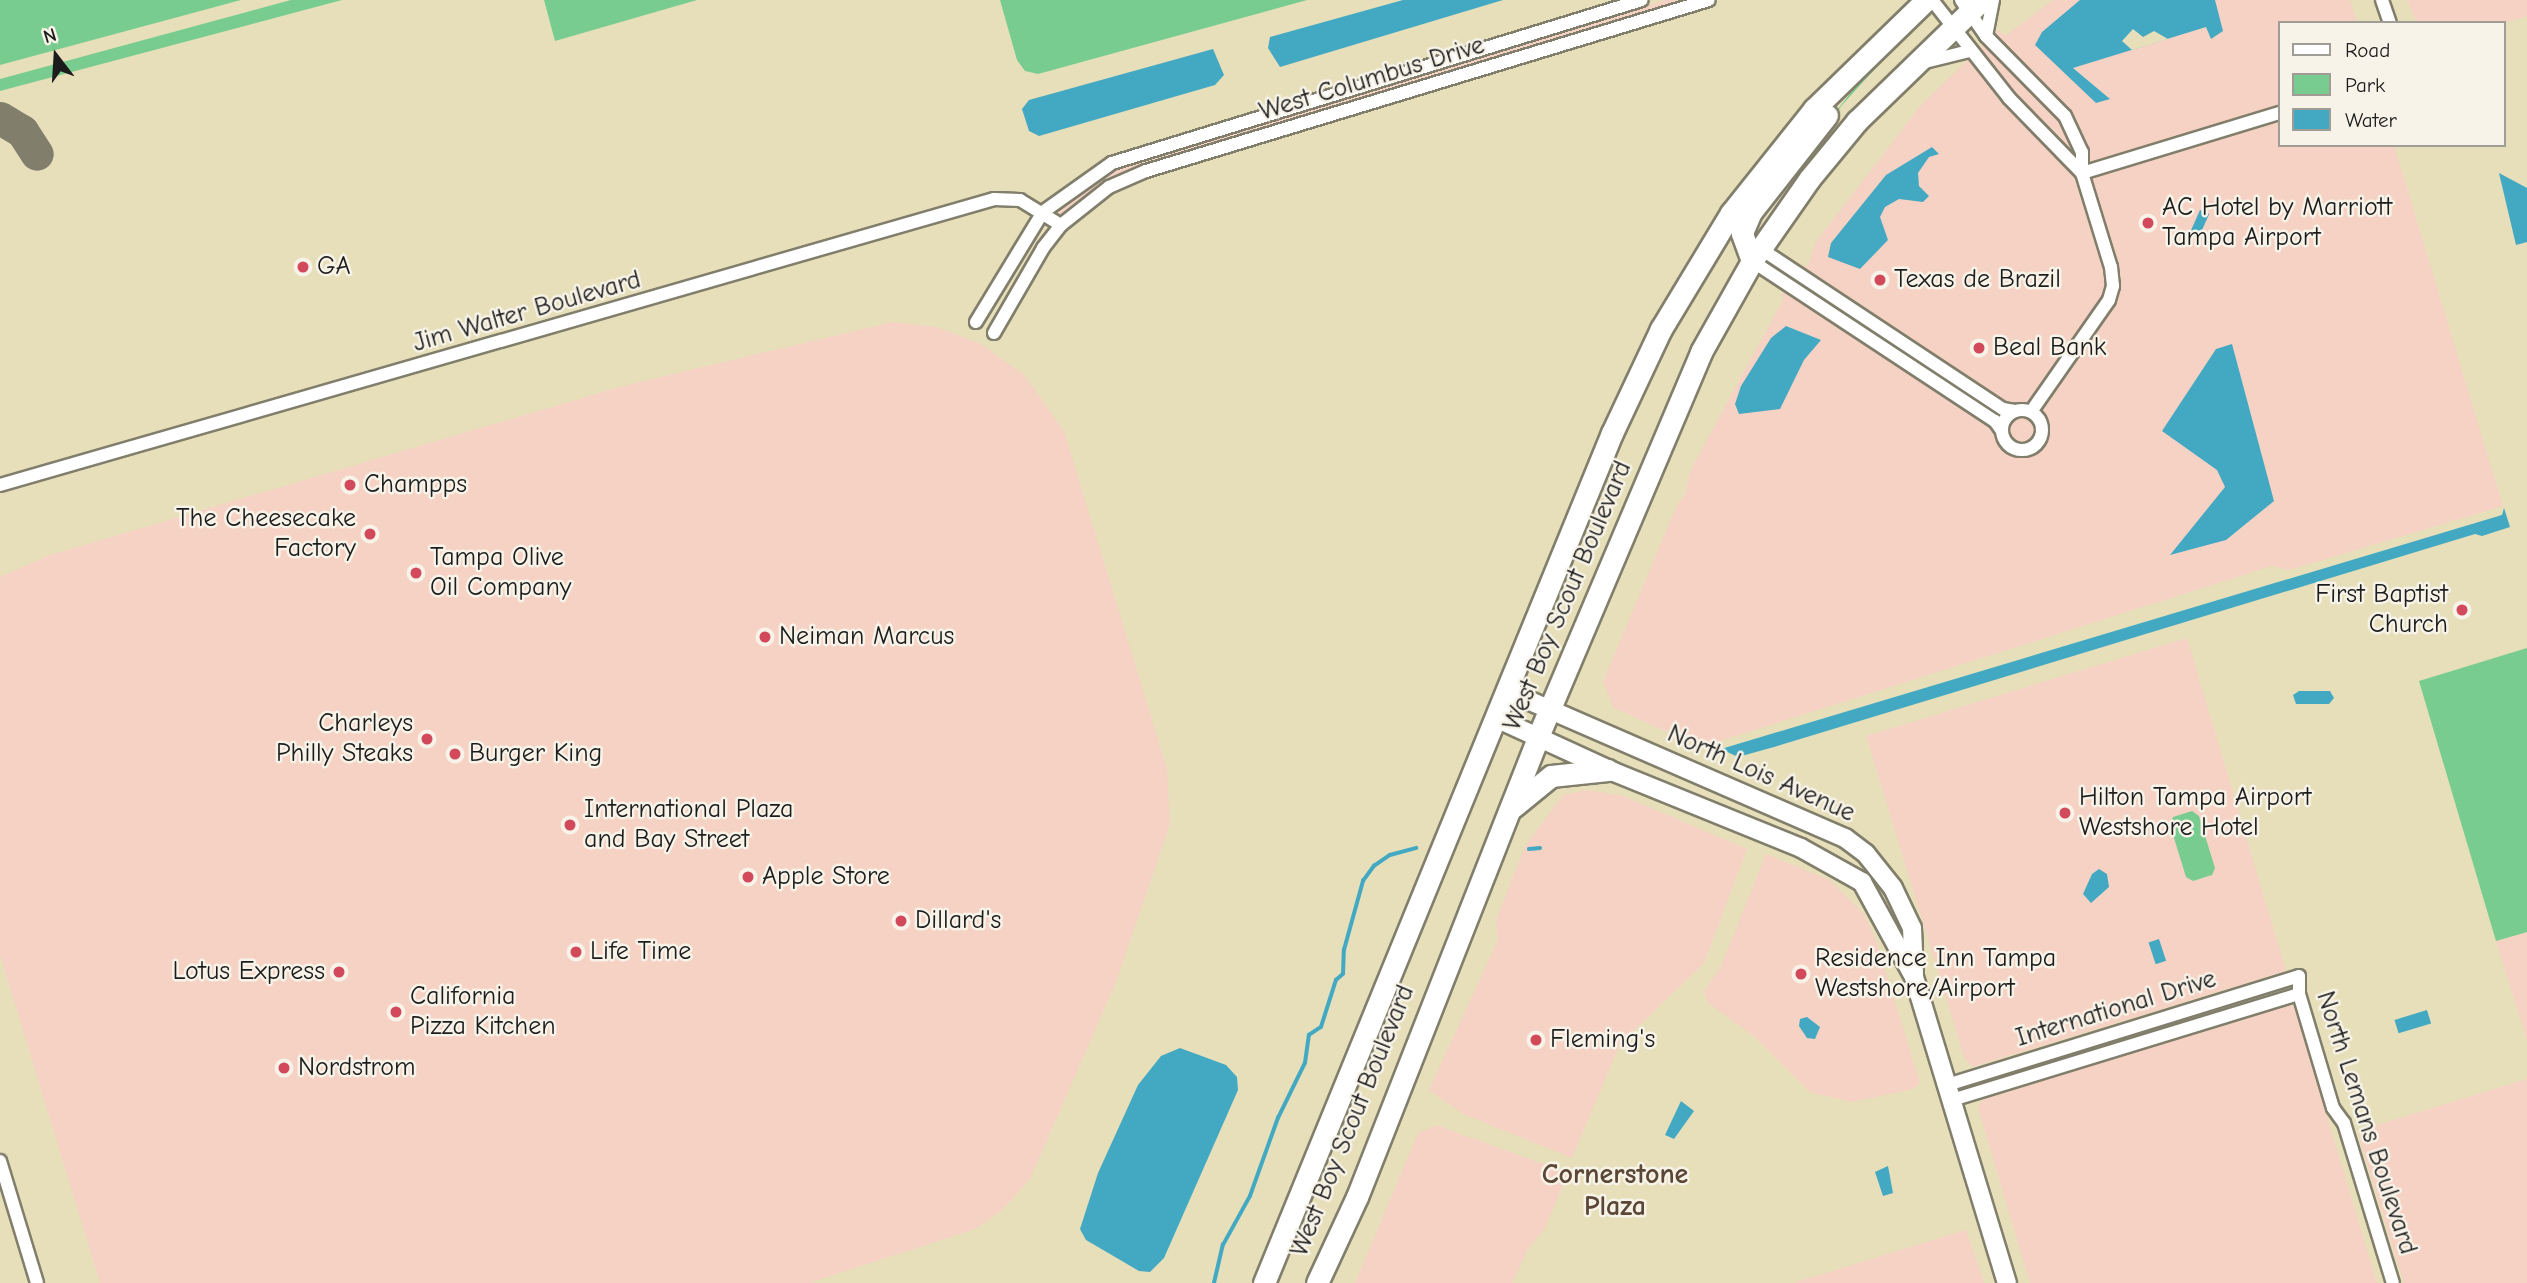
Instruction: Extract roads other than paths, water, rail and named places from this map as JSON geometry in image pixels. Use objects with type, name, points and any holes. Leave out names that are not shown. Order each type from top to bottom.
[{"type":"main road","name":"West Boy Scout Boulevard","points":[[1264,1283],[1612,433],[1661,329],[1731,213],[1814,109],[1926,0]]},
{"type":"main road","name":"West Boy Scout Boulevard","points":[[1317,1283],[1357,1197],[1537,739],[1701,352],[1756,255],[1849,130],[1970,4]]},
{"type":"main road","points":[[1756,255],[1742,233],[1751,212],[1834,106],[1844,79]]},
{"type":"main road","points":[[1508,811],[1551,776],[1608,770]]},
{"type":"street","name":"West Columbus Drive","points":[[1043,212],[1112,163],[1141,152],[1642,0]]},
{"type":"street","name":"West Columbus Drive","points":[[994,333],[1022,279],[1060,226],[1109,187],[1146,171],[1709,0]]},
{"type":"street","points":[[1932,0],[1969,51],[2082,173]]},
{"type":"street","points":[[1986,36],[1993,0]]},
{"type":"street","points":[[2382,0],[2389,21]]},
{"type":"street","points":[[1970,4],[1986,36],[2065,116],[2082,152],[2082,173],[2113,286],[2109,300],[2031,412]]},
{"type":"street","points":[[1906,71],[1947,54],[1969,51]]},
{"type":"street","points":[[2082,173],[2278,114]]},
{"type":"street","name":"Jim Walter Boulevard","points":[[0,485],[994,199],[1009,196],[1043,212],[1060,226]]},
{"type":"street","points":[[976,322],[1043,212]]},
{"type":"street","points":[[1756,255],[1890,333],[2003,409],[2031,412]]},
{"type":"street","points":[[1756,255],[1891,353],[1995,421],[2012,447],[2032,447],[2042,430],[2031,412]]},
{"type":"street","points":[[1890,333],[1891,353]]},
{"type":"street","points":[[2002,431],[2006,419],[2015,411]]},
{"type":"street","name":"North Lois Avenue","points":[[1507,691],[1845,838],[1866,855],[1893,888],[1912,928],[1914,977]]},
{"type":"street","name":"North Lois Avenue","points":[[1496,718],[1608,770],[1850,872],[1873,894],[1914,977],[2007,1283]]},
{"type":"street","name":"North Lemans Boulevard","points":[[2299,976],[2299,994],[2393,1283]]},
{"type":"street","name":"International Drive","points":[[1949,1093],[2044,1055],[2299,976]]},
{"type":"street","name":"International Drive","points":[[1949,1093],[2048,1071],[2299,994]]},
{"type":"street","points":[[2203,1006],[2208,1022]]},
{"type":"street","points":[[2044,1055],[2048,1071]]},
{"type":"street","points":[[0,1161],[37,1283]]},
{"type":"water","points":[[1403,0],[1503,0],[1280,67],[1268,48],[1270,37]]},
{"type":"water","points":[[2080,0],[2215,0],[2223,31],[2211,39],[2206,27],[2073,68],[2110,99],[2096,103],[2035,45],[2042,32]]},
{"type":"water","points":[[1213,49],[1224,75],[1215,85],[1039,136],[1029,131],[1022,109],[1029,100]]},
{"type":"water","points":[[1932,147],[1939,154],[1929,157],[1918,173],[1919,186],[1929,196],[1923,202],[1899,199],[1885,207],[1880,217],[1888,240],[1860,269],[1828,257],[1831,243],[1886,175]]},
{"type":"water","points":[[2499,173],[2527,188],[2527,242],[2516,245]]},
{"type":"water","points":[[2200,210],[2209,214],[2198,239],[2189,235]]},
{"type":"water","points":[[1786,326],[1821,340],[1804,360],[1780,409],[1739,414],[1735,404],[1741,386],[1771,338]]},
{"type":"water","points":[[2232,344],[2274,501],[2226,540],[2170,555],[2225,487],[2217,470],[2162,431],[2216,349]]},
{"type":"water","points":[[2504,508],[2510,527],[2482,536],[2475,534],[1774,747],[1738,757],[1721,749],[2502,515]]},
{"type":"water","points":[[2299,691],[2330,691],[2334,698],[2329,704],[2296,704],[2293,695]]},
{"type":"water","points":[[2099,869],[2107,874],[2109,887],[2091,903],[2083,894],[2092,874]]},
{"type":"water","points":[[2159,939],[2166,961],[2156,964],[2149,942]]},
{"type":"water","points":[[2427,1010],[2431,1023],[2399,1033],[2394,1020]]},
{"type":"water","points":[[1807,1017],[1820,1027],[1815,1039],[1807,1038],[1799,1026],[1800,1019]]},
{"type":"water","points":[[1180,1048],[1226,1065],[1237,1077],[1238,1090],[1164,1258],[1150,1272],[1139,1271],[1086,1240],[1080,1229],[1098,1173],[1138,1085],[1161,1056]]},
{"type":"water","points":[[1681,1101],[1694,1111],[1674,1139],[1665,1135]]},
{"type":"water","points":[[1888,1166],[1893,1193],[1883,1196],[1875,1172]]},
{"type":"waterway","points":[[1214,1283],[1223,1245],[1250,1196],[1278,1118],[1305,1063],[1309,1035],[1321,1027],[1336,980],[1343,974],[1344,950],[1363,881],[1374,866],[1390,855],[1416,848]]},
{"type":"waterway","points":[[1529,849],[1540,848]]},
{"type":"place","name":"AC Hotel by Marriott Tampa Airport","points":[[2148,223]]},
{"type":"place","name":"GA","points":[[303,267]]},
{"type":"place","name":"Texas de Brazil","points":[[1880,280]]},
{"type":"place","name":"Beal Bank","points":[[1979,348]]},
{"type":"place","name":"Champps","points":[[350,485]]},
{"type":"place","name":"The Cheesecake Factory","points":[[370,534]]},
{"type":"place","name":"Tampa Olive Oil Company","points":[[416,573]]},
{"type":"place","name":"First Baptist Church","points":[[2462,610]]},
{"type":"place","name":"Neiman Marcus","points":[[765,637]]},
{"type":"place","name":"Charleys Philly Steaks","points":[[427,739]]},
{"type":"place","name":"Burger King","points":[[455,754]]},
{"type":"place","name":"Hilton Tampa Airport Westshore Hotel","points":[[2065,813]]},
{"type":"place","name":"International Plaza and Bay Street","points":[[570,825]]},
{"type":"place","name":"Apple Store","points":[[748,877]]},
{"type":"place","name":"Dillard's","points":[[901,921]]},
{"type":"place","name":"Life Time","points":[[576,952]]},
{"type":"place","name":"Lotus Express","points":[[339,972]]},
{"type":"place","name":"Residence Inn Tampa Westshore/Airport","points":[[1801,974]]},
{"type":"place","name":"California Pizza Kitchen","points":[[396,1012]]},
{"type":"place","name":"Fleming's","points":[[1536,1040]]},
{"type":"place","name":"Nordstrom","points":[[284,1068]]},
{"type":"district","name":"Cornerstone Plaza","points":[[1615,1190]]}]
